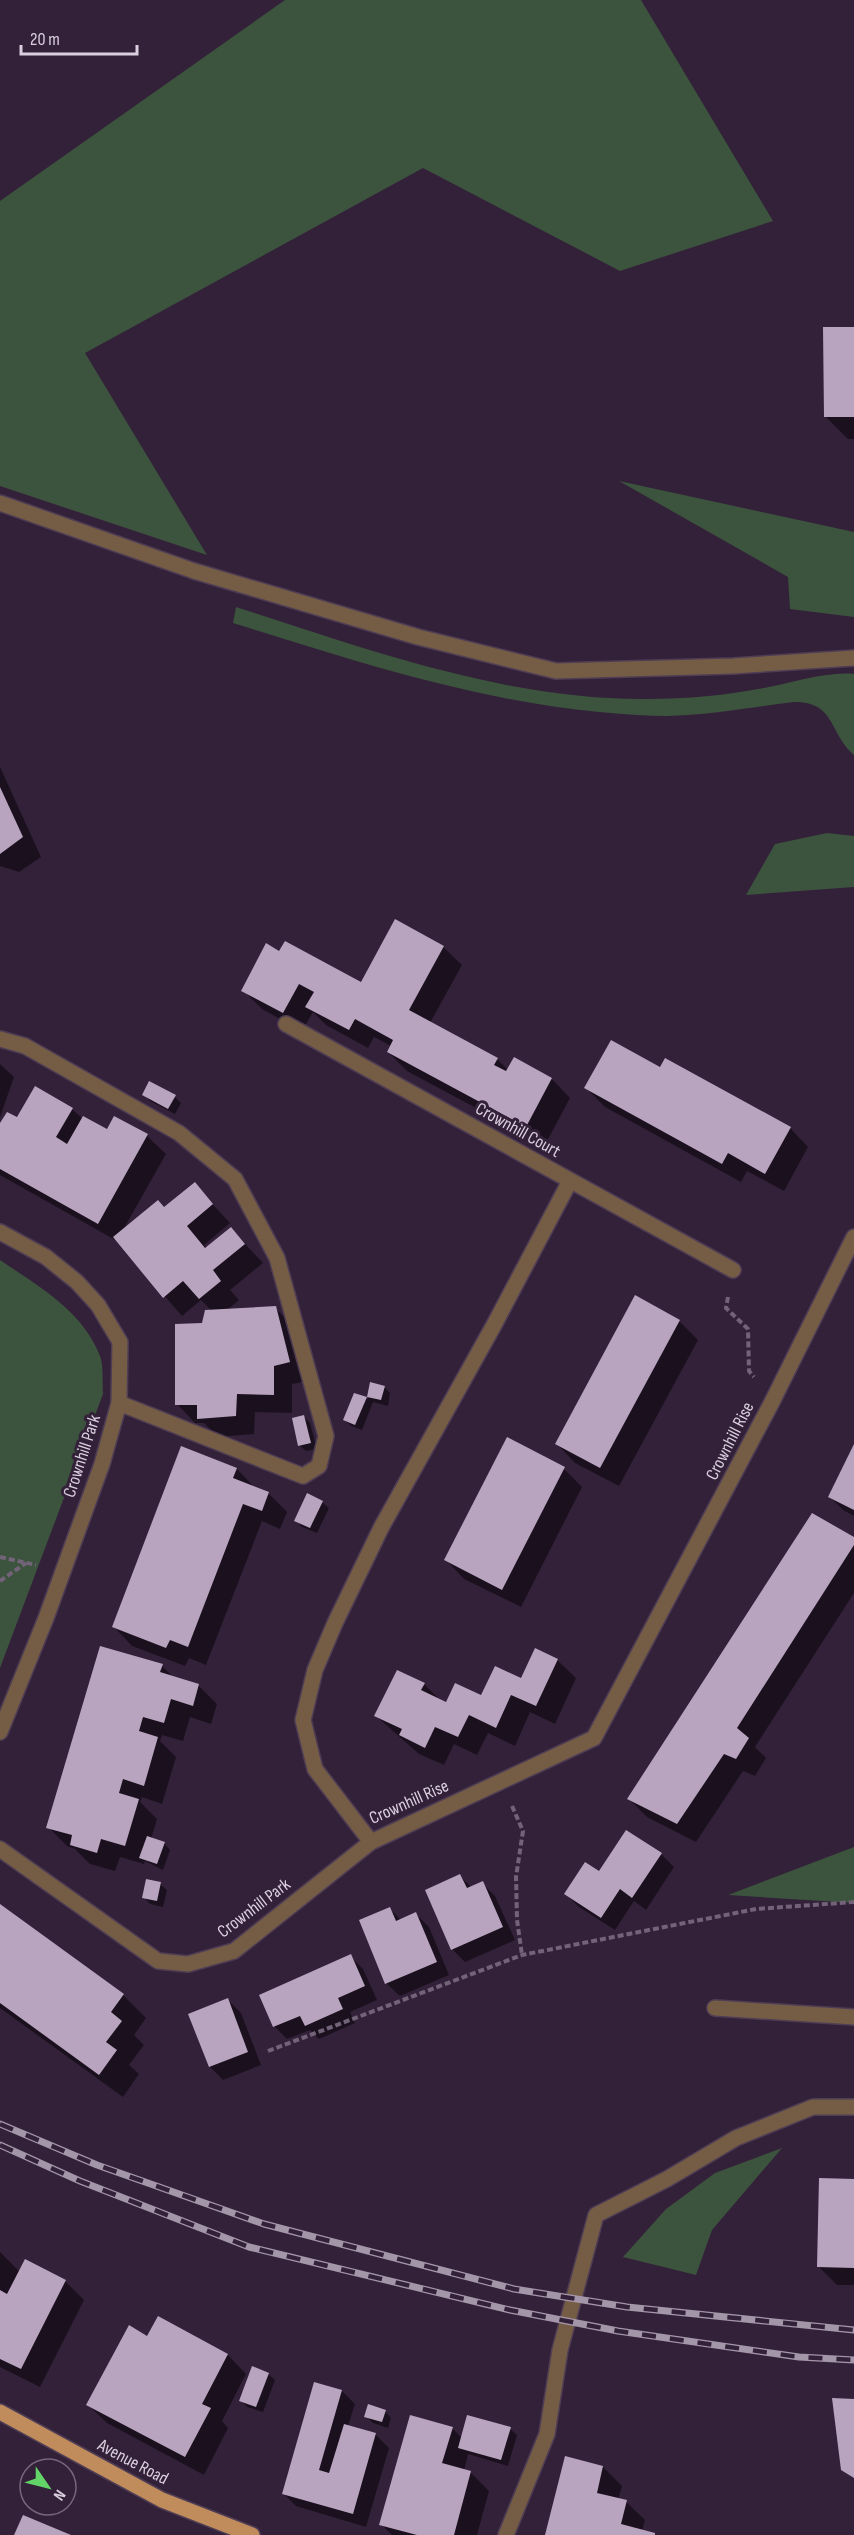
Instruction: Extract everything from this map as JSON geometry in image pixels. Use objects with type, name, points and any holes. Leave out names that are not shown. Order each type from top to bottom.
[{"type":"main road","name":"Avenue Road","points":[[0,2412],[162,2500],[252,2535]]},
{"type":"street","points":[[0,503],[194,571],[418,637],[556,670],[733,666],[854,658]]},
{"type":"street","name":"Crownhill Court","points":[[286,1024],[733,1270]]},
{"type":"street","points":[[0,1039],[25,1046],[179,1133],[235,1179],[277,1258],[326,1436],[319,1466],[303,1476],[119,1403]]},
{"type":"street","name":"Crownhill Rise","points":[[570,1181],[488,1336],[381,1528],[315,1670],[303,1720],[315,1769],[371,1842],[594,1738],[772,1402],[854,1237]]},
{"type":"street","name":"Crownhill Park","points":[[0,1232],[46,1257],[77,1282],[98,1305],[120,1342],[119,1403],[102,1464],[0,1732]]},
{"type":"street","name":"Crownhill Park","points":[[0,1849],[158,1961],[188,1964],[234,1952],[371,1842]]},
{"type":"street","points":[[715,2008],[854,2017]]},
{"type":"street","points":[[506,2535],[546,2434],[560,2350],[596,2215],[667,2179],[736,2138],[813,2108],[854,2107]]},
{"type":"path","points":[[733,1270],[726,1308],[748,1329],[750,1371],[772,1402]]},
{"type":"path","points":[[0,1557],[27,1563],[61,1575]]},
{"type":"path","points":[[0,1581],[27,1563]]},
{"type":"path","points":[[501,1781],[524,1831],[516,1877],[517,1920],[522,1955]]},
{"type":"path","points":[[268,2050],[522,1955],[756,1909],[854,1902]]},
{"type":"green space","points":[[285,0],[641,0],[773,221],[620,271],[423,168],[85,353],[207,555],[0,486],[0,201]]},
{"type":"green space","points":[[619,481],[854,532],[854,617],[790,609],[788,577]]},
{"type":"green space","points":[[236,607],[336,640],[439,670],[490,682],[594,697],[647,699],[709,696],[754,690],[823,675],[854,674],[854,755],[825,713],[808,703],[794,702],[667,716],[608,713],[552,706],[460,689],[369,665],[233,623]]},
{"type":"green space","points":[[827,833],[854,836],[854,887],[746,895],[775,844]]},
{"type":"green space","points":[[0,1260],[58,1301],[83,1326],[100,1356],[103,1394],[0,1668]]},
{"type":"green space","points":[[854,1847],[854,1903],[728,1895]]},
{"type":"green space","points":[[782,2148],[712,2230],[696,2275],[623,2257],[666,2209],[715,2173]]},
{"type":"building","points":[[823,327],[854,327],[854,417],[824,417]]},
{"type":"building","points":[[0,787],[23,837],[0,854]]},
{"type":"building","points":[[395,919],[444,946],[409,1010],[498,1058],[494,1065],[506,1071],[514,1057],[552,1078],[526,1127],[387,1052],[393,1040],[355,1019],[349,1030],[305,1007],[314,992],[299,984],[283,1013],[241,991],[266,943],[279,951],[285,941],[361,982]]},
{"type":"building","points":[[611,1040],[660,1067],[665,1058],[791,1127],[765,1174],[728,1153],[722,1164],[584,1088]]},
{"type":"building","points":[[149,1081],[176,1095],[168,1109],[142,1095]]},
{"type":"building","points":[[35,1086],[73,1108],[56,1137],[67,1144],[83,1116],[107,1129],[114,1116],[148,1134],[98,1224],[0,1169],[0,1123],[7,1112],[17,1117]]},
{"type":"building","points":[[195,1182],[213,1204],[187,1226],[205,1248],[231,1227],[245,1244],[213,1270],[221,1281],[199,1299],[183,1281],[163,1298],[113,1237],[158,1200],[164,1207]]},
{"type":"building","points":[[635,1295],[680,1320],[600,1468],[555,1444]]},
{"type":"building","points":[[276,1306],[290,1362],[274,1366],[274,1395],[237,1394],[236,1416],[197,1419],[197,1405],[175,1405],[175,1324],[202,1323],[205,1310]]},
{"type":"building","points":[[370,1382],[385,1386],[381,1400],[367,1397]]},
{"type":"building","points":[[354,1393],[367,1397],[355,1425],[343,1420]]},
{"type":"building","points":[[304,1415],[311,1443],[298,1446],[292,1418]]},
{"type":"building","points":[[507,1437],[565,1467],[502,1590],[444,1560]]},
{"type":"building","points":[[854,1444],[854,1510],[828,1497]]},
{"type":"building","points":[[181,1446],[237,1468],[233,1478],[269,1492],[262,1511],[243,1504],[188,1647],[170,1640],[166,1648],[112,1627]]},
{"type":"building","points":[[307,1493],[323,1501],[310,1528],[294,1521]]},
{"type":"building","points":[[812,1513],[854,1537],[854,1545],[737,1728],[749,1738],[736,1759],[724,1754],[677,1824],[627,1799]]},
{"type":"building","points":[[100,1646],[163,1664],[160,1672],[199,1684],[193,1706],[171,1699],[164,1723],[143,1717],[139,1731],[158,1737],[144,1786],[123,1779],[119,1793],[139,1799],[125,1846],[101,1839],[97,1853],[70,1845],[72,1835],[46,1828]]},
{"type":"building","points":[[535,1648],[558,1659],[536,1706],[511,1695],[496,1728],[469,1715],[458,1737],[435,1727],[425,1748],[399,1735],[402,1729],[374,1716],[397,1670],[425,1683],[421,1690],[446,1702],[455,1683],[481,1695],[495,1666],[521,1678]]},
{"type":"building","points":[[626,1830],[662,1853],[632,1898],[620,1889],[601,1918],[564,1894],[585,1862],[599,1871]]},
{"type":"building","points":[[147,1836],[165,1842],[157,1864],[139,1858]]},
{"type":"building","points":[[460,1874],[467,1888],[483,1881],[503,1927],[451,1950],[425,1890]]},
{"type":"building","points":[[146,1879],[161,1882],[157,1901],[142,1898]]},
{"type":"building","points":[[0,1904],[124,1994],[111,2012],[122,2021],[106,2042],[117,2050],[99,2075],[0,2003]]},
{"type":"building","points":[[390,1907],[396,1921],[416,1912],[437,1962],[385,1984],[359,1920]]},
{"type":"building","points":[[351,1954],[365,1986],[338,1998],[343,2009],[305,2026],[300,2016],[273,2027],[259,1995]]},
{"type":"building","points":[[228,1998],[248,2052],[209,2067],[188,2014]]},
{"type":"building","points":[[819,2178],[854,2179],[854,2268],[817,2267]]},
{"type":"building","points":[[25,2259],[66,2280],[21,2369],[0,2359],[0,2290],[7,2294]]},
{"type":"building","points":[[158,2316],[228,2354],[202,2404],[211,2408],[185,2457],[86,2405],[129,2325],[147,2336]]},
{"type":"building","points":[[252,2366],[269,2373],[256,2407],[239,2401]]},
{"type":"building","points":[[314,2382],[342,2390],[319,2470],[329,2473],[344,2424],[376,2433],[353,2514],[282,2494]]},
{"type":"building","points":[[832,2398],[854,2399],[854,2478],[841,2470]]},
{"type":"building","points":[[368,2404],[386,2410],[382,2422],[364,2417]]},
{"type":"building","points":[[410,2415],[453,2427],[442,2463],[471,2471],[454,2535],[417,2535],[379,2525]]},
{"type":"building","points":[[467,2415],[511,2427],[501,2460],[458,2448]]},
{"type":"building","points":[[565,2456],[603,2466],[597,2493],[627,2500],[621,2524],[655,2533],[655,2535],[545,2535]]},
{"type":"building","points":[[22,2517],[28,2517],[71,2535],[14,2535]]},
{"type":"railway","points":[[0,2124],[97,2165],[264,2224],[514,2289],[627,2307],[854,2330]]},
{"type":"railway","points":[[0,2145],[80,2181],[249,2247],[510,2310],[618,2331],[799,2357],[854,2360]]}]
